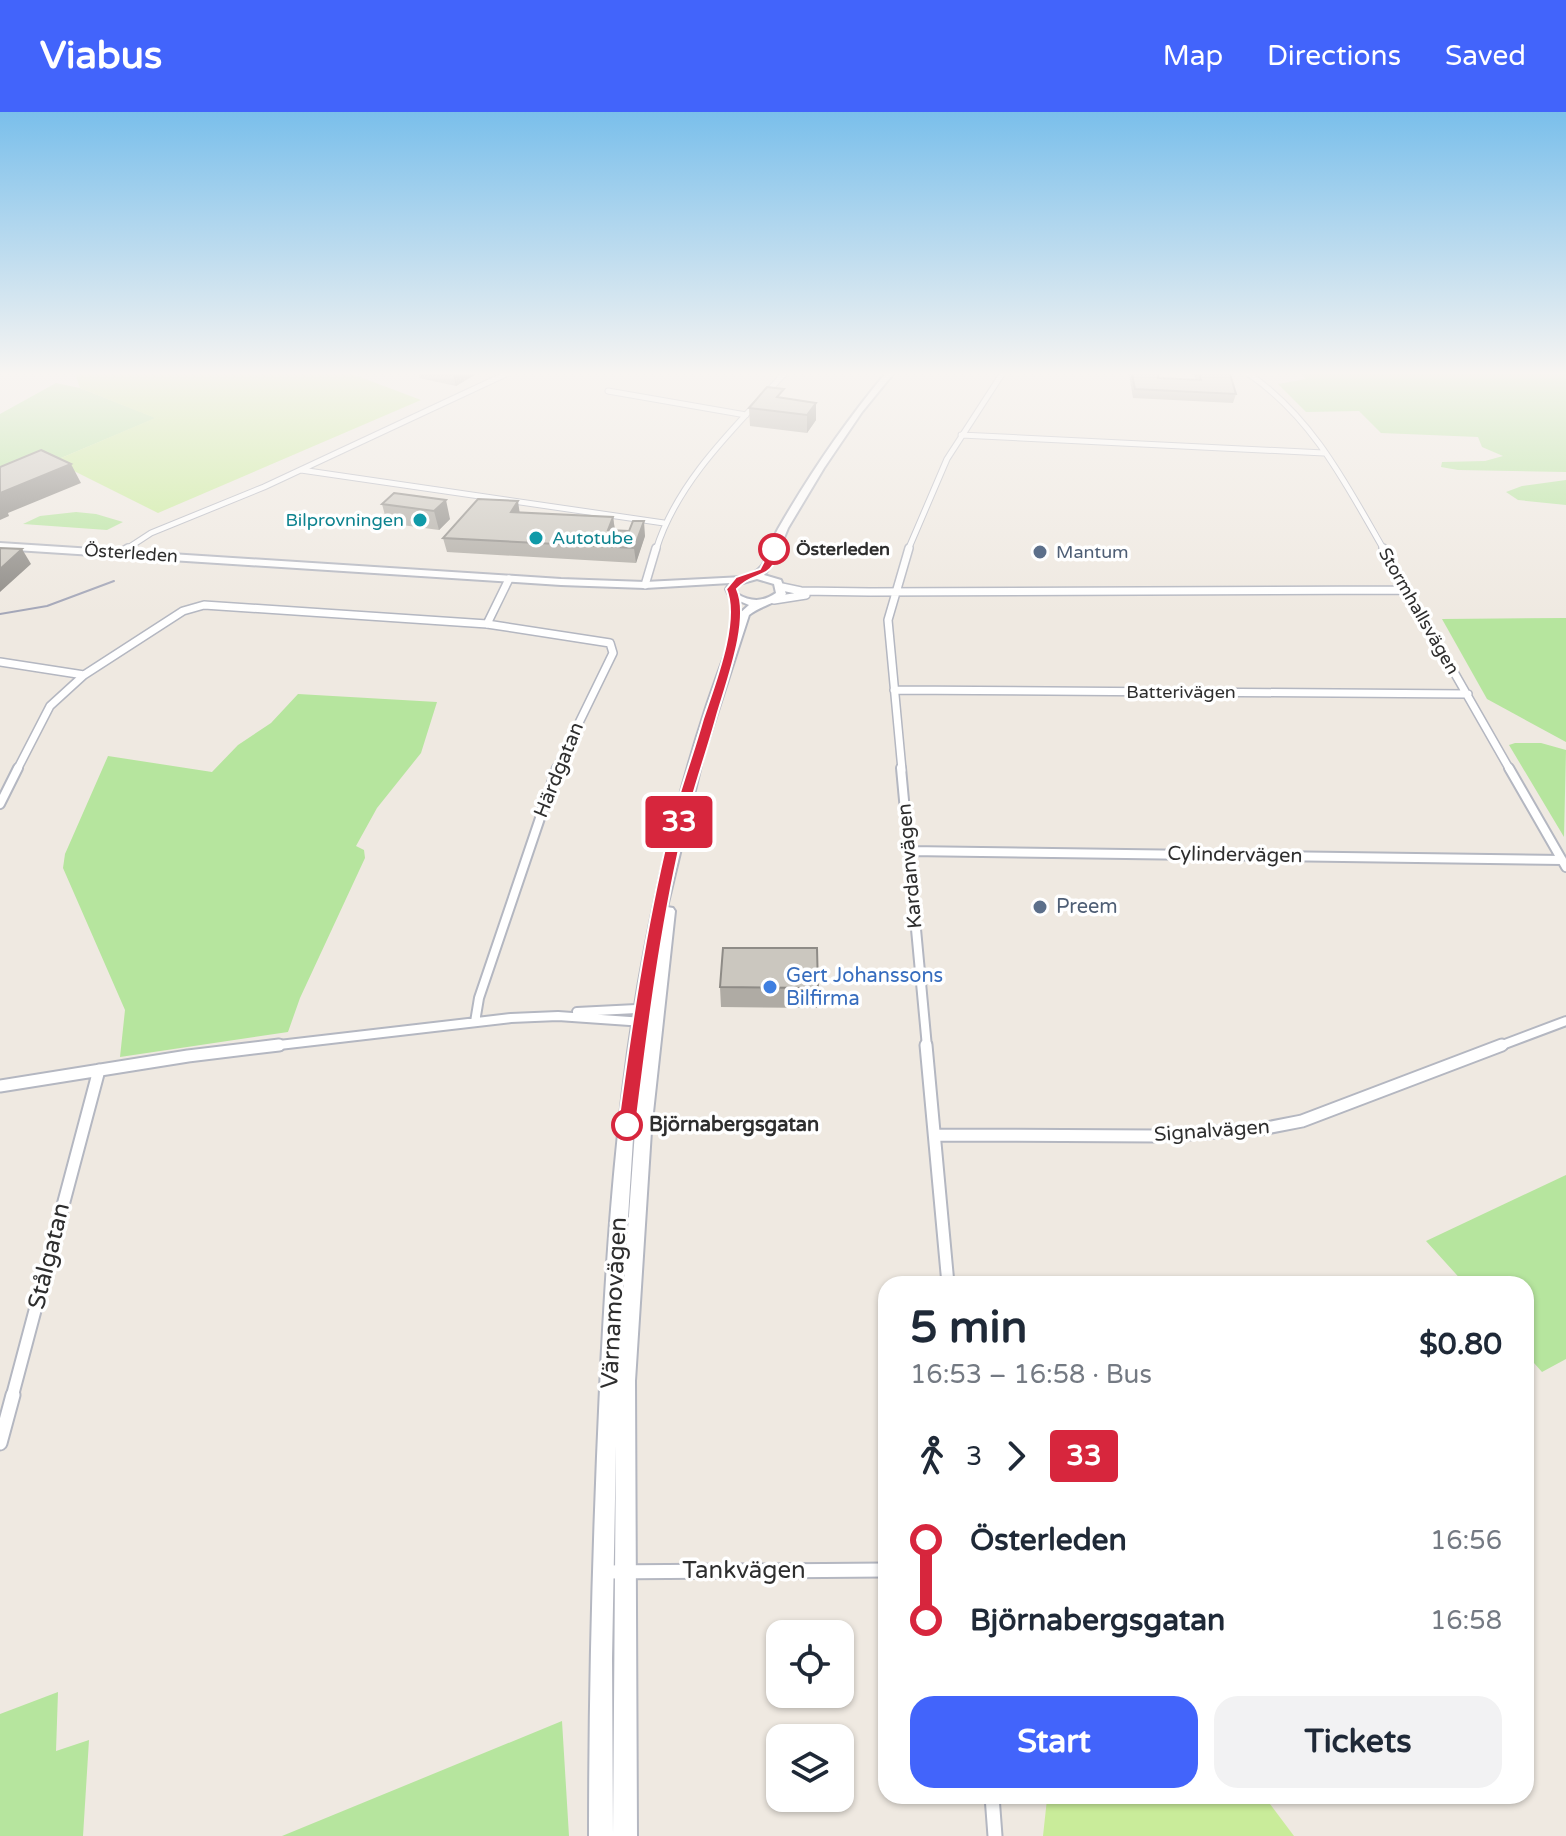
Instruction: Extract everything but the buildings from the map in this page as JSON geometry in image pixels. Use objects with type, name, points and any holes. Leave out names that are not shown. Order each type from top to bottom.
[{"type":"main road","points":[[733,595],[758,603],[774,600],[781,594],[778,552],[789,521],[829,454]]},
{"type":"main road","points":[[740,579],[757,576],[769,567],[783,527],[789,521]]},
{"type":"main road","name":"Österleden","points":[[0,546],[645,585],[733,595]]},
{"type":"main road","points":[[757,576],[780,584]]},
{"type":"main road","name":"Österleden","points":[[645,585],[740,579]]},
{"type":"main road","name":"Värnamovägen","points":[[601,1836],[614,1571],[643,1131],[647,1015],[675,834],[726,665],[735,620],[732,585],[740,579]]},
{"type":"main road","name":"Värnamovägen","points":[[726,665],[744,614],[758,603]]},
{"type":"main road","name":"Värnamovägen","points":[[614,1571],[625,1836]]},
{"type":"street","points":[[120,553],[161,528],[334,454]]},
{"type":"street","points":[[645,585],[664,523],[712,454]]},
{"type":"street","name":"Kardanvägen","points":[[947,1276],[888,620],[921,518],[952,454]]},
{"type":"street","name":"Stormhallsvägen","points":[[1325,454],[1408,590],[1564,863]]},
{"type":"street","points":[[301,470],[664,523]]},
{"type":"street","points":[[487,624],[509,579]]},
{"type":"street","points":[[780,584],[844,592]]},
{"type":"street","points":[[774,600],[844,592],[1408,590]]},
{"type":"street","name":"Härdgatan","points":[[84,675],[183,611],[198,605],[487,624],[604,640],[614,647],[559,762],[512,893],[479,998],[475,1022]]},
{"type":"street","points":[[0,662],[84,675]]},
{"type":"street","points":[[0,804],[50,706],[84,675]]},
{"type":"street","name":"Batterivägen","points":[[894,690],[1468,694]]},
{"type":"street","name":"Cylindervägen","points":[[909,851],[1564,863]]},
{"type":"street","points":[[0,1086],[294,1042],[475,1022],[558,1016],[647,1015]]},
{"type":"street","name":"Signalvägen","points":[[935,1135],[1147,1136],[1269,1130],[1302,1121],[1566,1021]]},
{"type":"street","name":"Stålgatan","points":[[0,1443],[99,1070]]},
{"type":"street","name":"Tankvägen","points":[[614,1571],[878,1570]]},
{"type":"street","points":[[993,1804],[995,1836]]},
{"type":"green space","points":[[0,454],[70,454],[54,461],[0,470]]},
{"type":"green space","points":[[69,454],[294,454],[158,513],[54,461]]},
{"type":"green space","points":[[1499,454],[1566,454],[1566,472],[1441,467],[1442,462],[1485,461],[1503,456]]},
{"type":"green space","points":[[1566,480],[1566,505],[1518,500],[1506,492],[1522,486]]},
{"type":"green space","points":[[76,512],[123,522],[107,530],[23,524],[40,516]]},
{"type":"green space","points":[[1566,618],[1566,742],[1487,699],[1442,619]]},
{"type":"green space","points":[[298,694],[437,702],[421,753],[377,808],[356,846],[364,850],[365,858],[300,998],[288,1032],[120,1057],[125,1010],[63,868],[65,854],[108,756],[212,772],[238,745],[271,723]]},
{"type":"green space","points":[[1541,743],[1566,750],[1564,837],[1509,745]]},
{"type":"green space","points":[[1566,1175],[1566,1359],[1542,1372],[1534,1363],[1534,1276],[1458,1276],[1426,1241]]},
{"type":"green space","points":[[58,1692],[56,1751],[89,1740],[83,1836],[0,1836],[0,1714]]},
{"type":"green space","points":[[562,1721],[569,1836],[282,1836]]},
{"type":"green space","points":[[1046,1804],[1270,1804],[1294,1836],[1043,1836]]},
{"type":"railway","points":[[0,614],[47,606],[114,581]]},
{"type":"bus line","name":"33","points":[[627,1125],[645,983],[675,834],[726,665],[734,628],[735,597],[731,592],[732,585],[745,577],[757,576],[769,567],[774,549]]},
{"type":"place","name":"Bilprovningen","points":[[420,520]]},
{"type":"place","name":"Autotube","points":[[536,538]]},
{"type":"place","name":"Österleden","points":[[774,549]]},
{"type":"place","name":"Mantum","points":[[1040,552]]},
{"type":"place","name":"Preem","points":[[1040,907]]},
{"type":"place","name":"Gert Johanssons Bilfirma","points":[[770,987]]},
{"type":"place","name":"Björnabergsgatan","points":[[627,1125]]}]
